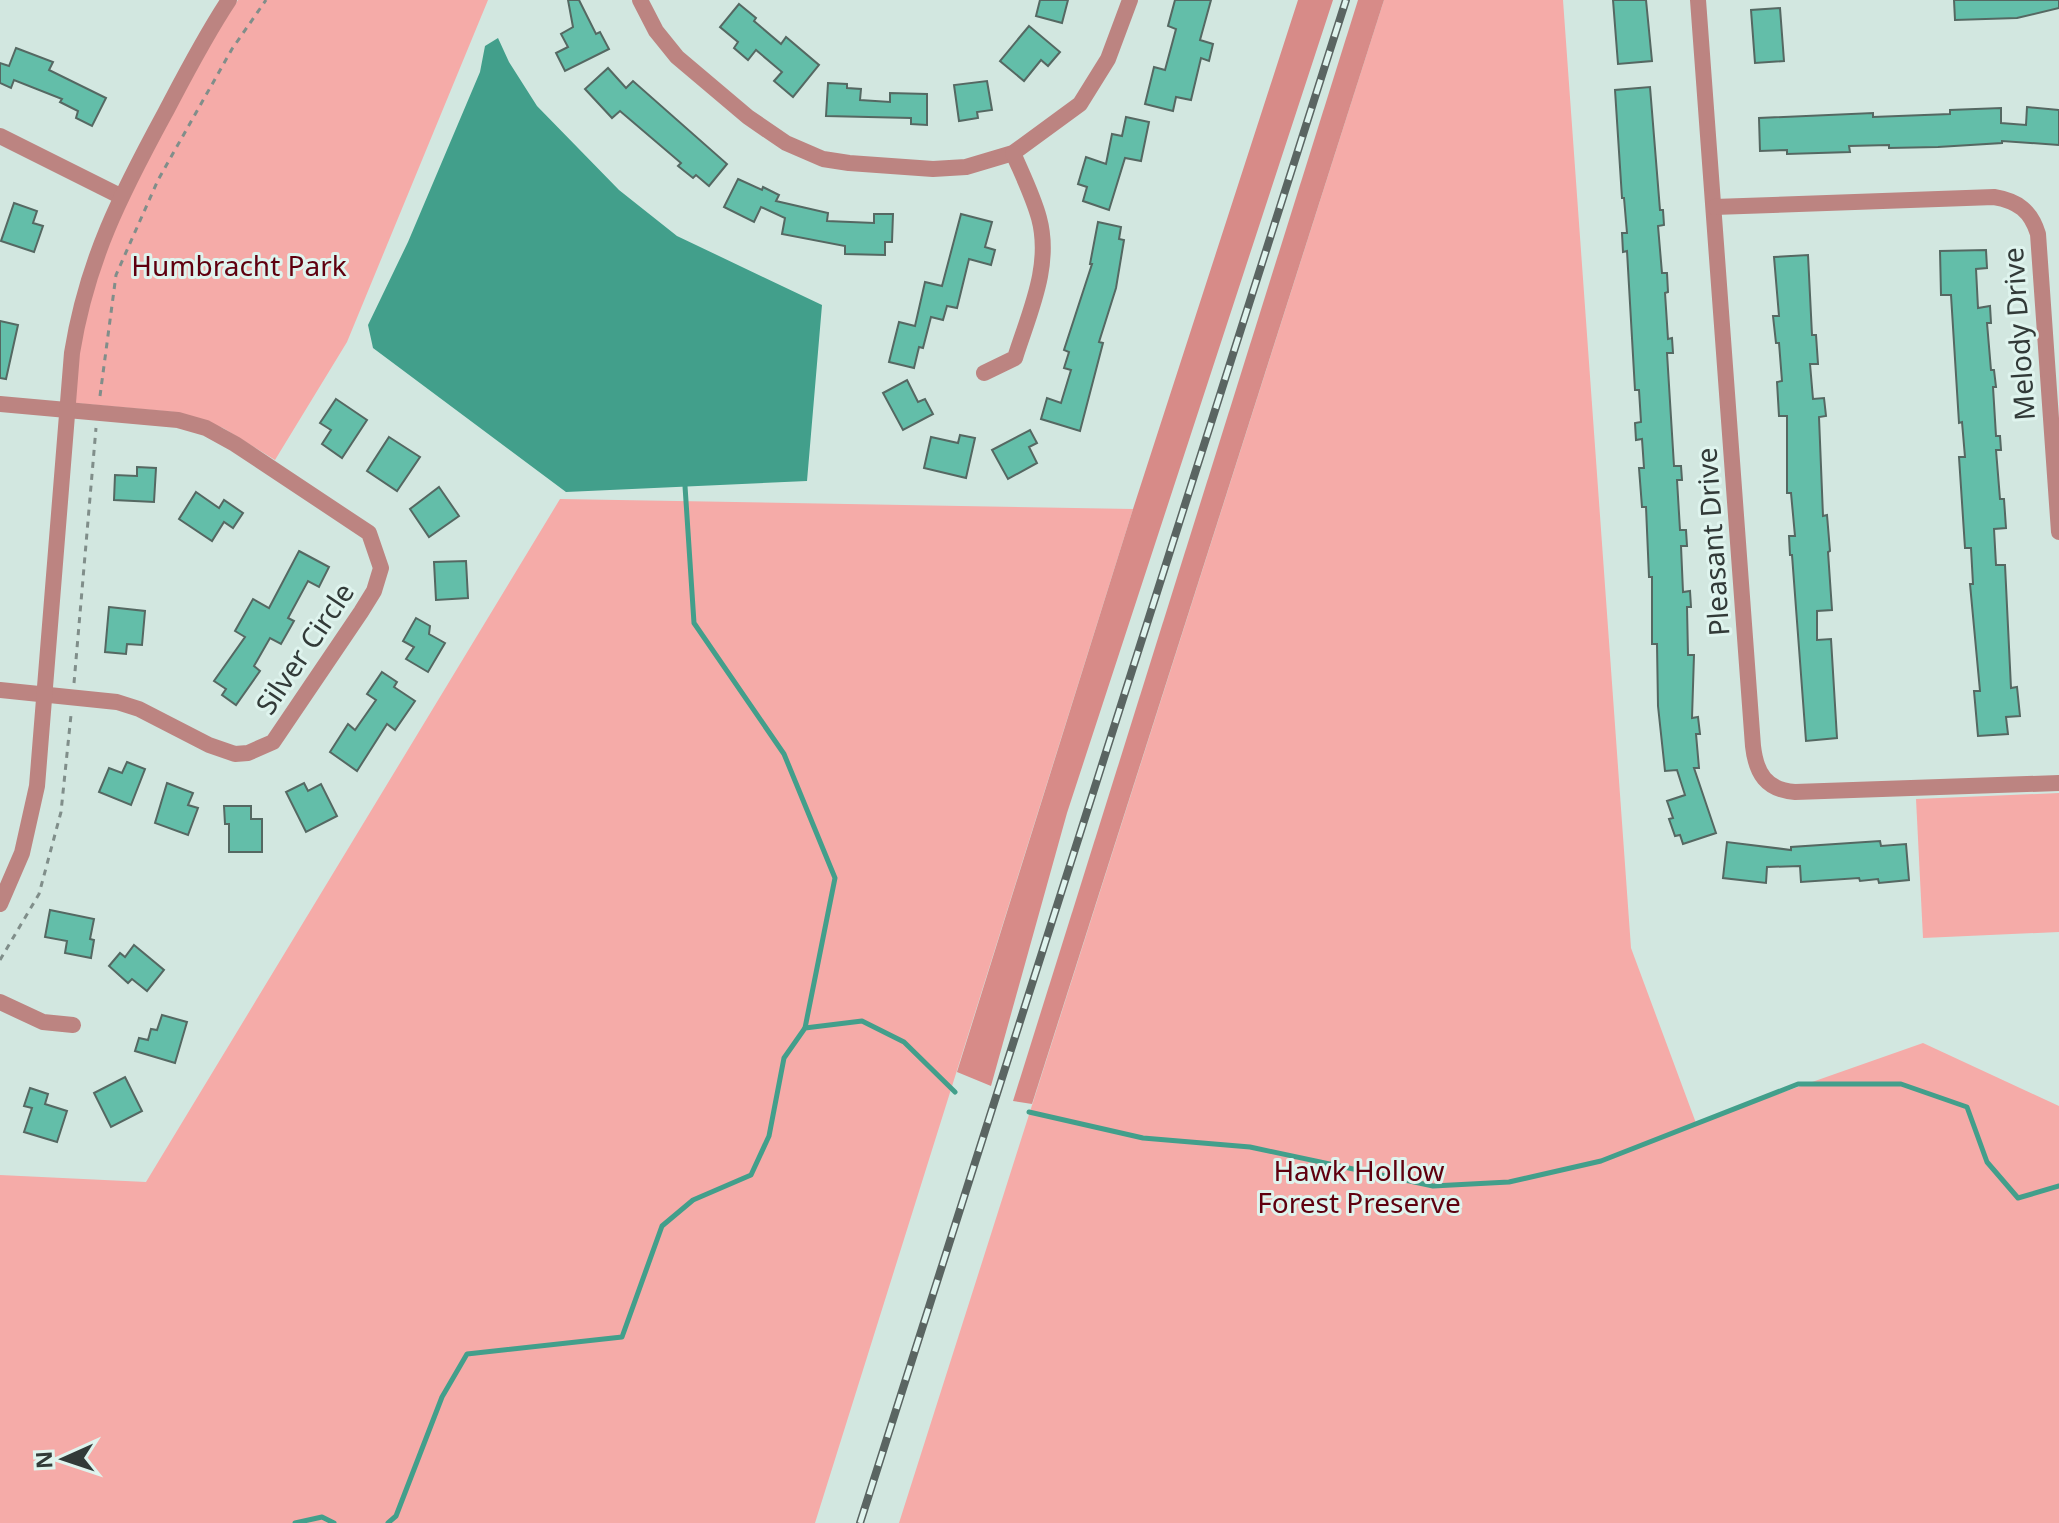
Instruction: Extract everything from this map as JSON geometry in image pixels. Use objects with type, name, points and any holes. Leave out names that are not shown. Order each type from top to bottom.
[{"type":"street","points":[[0,904],[22,853],[32,812],[72,353],[86,284],[120,196],[229,0]]},
{"type":"street","points":[[640,0],[656,31],[677,57],[748,117],[799,150],[823,159],[849,163],[933,169],[966,167],[1013,153],[1080,104],[1108,59],[1130,0]]},
{"type":"street","name":"Pleasant Drive","points":[[1698,0],[1753,746],[1759,774],[1776,788],[1795,792],[2059,783]]},
{"type":"street","points":[[0,136],[120,196]]},
{"type":"street","points":[[984,373],[1015,358],[1040,277],[1043,252],[1040,220],[1013,153]]},
{"type":"street","name":"Melody Drive","points":[[1714,207],[1994,197],[2014,202],[2027,211],[2038,234],[2059,532]]},
{"type":"street","name":"Silver Circle","points":[[0,404],[178,420],[206,428],[369,533],[381,568],[374,591],[361,612],[273,742],[248,753],[235,754],[209,745],[128,705],[108,700],[0,690]]},
{"type":"street","points":[[0,1002],[43,1022],[73,1025]]},
{"type":"path","points":[[0,960],[39,894],[61,812],[97,413],[116,275],[158,180],[232,49],[266,0]]},
{"type":"green space","name":"Humbracht Park","points":[[238,0],[488,0],[347,342],[275,460],[223,428],[174,412],[74,403],[80,338],[94,280],[124,201]]},
{"type":"green space","name":"Hawk Hollow Forest Preserve","points":[[1384,0],[1563,0],[1631,948],[1696,1123],[1923,1043],[2059,1106],[2059,1523],[899,1523]]},
{"type":"green space","points":[[560,499],[1133,509],[815,1523],[0,1523],[0,1175],[146,1182]]},
{"type":"green space","points":[[2059,793],[2059,932],[1923,938],[1916,799]]},
{"type":"shaded area","points":[[1298,0],[1333,0],[1067,813],[991,1086],[957,1072],[1133,509]]},
{"type":"shaded area","points":[[1358,0],[1384,0],[1032,1104],[1013,1101]]},
{"type":"shaded area","points":[[498,38],[537,106],[619,190],[677,236],[822,305],[807,481],[566,492],[373,348],[368,325],[408,242],[480,72],[485,46]]},
{"type":"building","points":[[568,0],[579,0],[596,34],[600,32],[609,49],[565,71],[556,53],[568,47],[561,34],[573,27]]},
{"type":"building","points":[[1040,0],[1068,0],[1062,23],[1036,16]]},
{"type":"building","points":[[1175,0],[1211,0],[1200,40],[1213,44],[1209,61],[1201,58],[1191,100],[1176,97],[1173,111],[1145,104],[1154,67],[1165,70],[1176,29],[1168,26]]},
{"type":"building","points":[[1613,0],[1646,0],[1652,61],[1618,64]]},
{"type":"building","points":[[1954,0],[2059,0],[2059,8],[2017,18],[1955,20]]},
{"type":"building","points":[[739,4],[781,44],[786,37],[819,65],[793,97],[774,81],[782,72],[756,50],[748,60],[734,48],[738,42],[720,27]]},
{"type":"building","points":[[1780,8],[1784,61],[1755,63],[1751,10]]},
{"type":"building","points":[[1029,26],[1060,52],[1048,66],[1041,60],[1024,81],[1000,61]]},
{"type":"building","points":[[16,48],[53,62],[49,70],[106,98],[92,126],[76,118],[78,111],[60,102],[62,99],[14,80],[11,88],[0,83],[0,63],[9,66]]},
{"type":"building","points":[[608,68],[626,88],[633,81],[727,164],[709,186],[678,166],[681,163],[620,111],[612,118],[585,89]]},
{"type":"building","points":[[987,81],[992,110],[977,112],[978,118],[959,121],[954,85]]},
{"type":"building","points":[[828,83],[847,84],[847,88],[861,89],[860,100],[890,102],[890,93],[927,94],[927,125],[911,124],[911,118],[826,116]]},
{"type":"building","points":[[1650,87],[1660,210],[1663,210],[1664,225],[1658,226],[1662,273],[1667,273],[1668,339],[1672,338],[1673,353],[1667,353],[1674,466],[1681,466],[1682,480],[1677,480],[1680,530],[1686,530],[1687,546],[1681,546],[1683,592],[1690,591],[1691,607],[1687,607],[1688,655],[1694,655],[1692,718],[1698,717],[1700,734],[1696,734],[1699,768],[1694,768],[1716,833],[1683,844],[1680,835],[1675,836],[1669,819],[1673,818],[1667,801],[1685,795],[1677,770],[1665,771],[1658,706],[1657,644],[1652,644],[1652,577],[1649,577],[1646,507],[1642,507],[1639,468],[1644,468],[1642,439],[1636,440],[1635,423],[1641,422],[1639,390],[1635,390],[1627,251],[1623,252],[1622,233],[1627,233],[1615,90]]},
{"type":"building","points":[[2027,107],[2059,110],[2059,145],[2002,141],[1938,147],[1849,146],[1850,152],[1787,154],[1787,150],[1760,151],[1759,118],[1873,113],[1873,117],[1950,114],[1950,110],[2001,108],[2001,123],[2026,125]]},
{"type":"building","points":[[1126,117],[1149,122],[1141,161],[1125,158],[1109,210],[1083,201],[1087,187],[1078,184],[1086,157],[1106,164],[1112,134],[1122,136]]},
{"type":"building","points":[[738,179],[779,195],[776,201],[828,213],[827,221],[874,223],[874,214],[893,214],[892,242],[885,242],[885,255],[845,254],[845,246],[782,234],[785,218],[761,207],[754,222],[724,207]]},
{"type":"building","points":[[14,203],[37,211],[33,223],[43,226],[34,252],[1,241]]},
{"type":"building","points":[[961,214],[992,222],[985,247],[995,250],[991,265],[969,259],[957,308],[947,306],[943,320],[931,317],[914,368],[889,362],[899,322],[915,326],[925,282],[942,286]]},
{"type":"building","points":[[1098,222],[1121,227],[1119,239],[1124,240],[1116,288],[1099,342],[1103,343],[1080,431],[1041,419],[1047,398],[1061,403],[1071,370],[1064,368],[1069,352],[1064,350],[1092,264]]},
{"type":"building","points":[[1986,250],[1987,268],[1976,269],[1978,308],[1990,306],[1991,323],[1987,323],[1991,370],[1994,370],[1996,387],[1993,387],[1996,436],[2000,436],[2001,450],[1996,450],[2006,528],[1994,529],[1996,565],[2005,565],[2011,688],[2017,687],[2020,716],[2006,717],[2008,734],[1978,736],[1974,691],[1980,691],[1970,584],[1973,584],[1971,548],[1965,548],[1959,457],[1965,457],[1962,422],[1959,423],[1951,295],[1941,295],[1940,251]]},
{"type":"building","points":[[1808,255],[1812,335],[1816,335],[1818,364],[1810,364],[1813,399],[1824,398],[1826,416],[1819,417],[1823,516],[1827,515],[1832,610],[1817,611],[1817,640],[1831,639],[1837,738],[1806,741],[1790,555],[1789,536],[1795,536],[1791,493],[1787,493],[1787,416],[1779,416],[1777,382],[1782,381],[1773,316],[1779,316],[1774,257]]},
{"type":"building","points":[[0,321],[18,325],[6,379],[0,378]]},
{"type":"building","points":[[907,380],[918,402],[925,399],[933,414],[903,430],[883,393]]},
{"type":"building","points":[[336,399],[367,420],[342,458],[322,444],[331,430],[320,423]]},
{"type":"building","points":[[1030,430],[1037,443],[1029,447],[1037,463],[1008,479],[992,450]]},
{"type":"building","points":[[960,435],[975,438],[966,478],[924,468],[931,437],[958,443]]},
{"type":"building","points":[[389,437],[420,457],[397,491],[367,471]]},
{"type":"building","points":[[137,467],[156,468],[154,502],[114,500],[115,475],[137,476]]},
{"type":"building","points":[[439,487],[459,516],[429,537],[410,509]]},
{"type":"building","points":[[196,492],[219,508],[224,500],[243,513],[233,528],[224,522],[212,541],[179,519]]},
{"type":"building","points":[[299,551],[329,567],[319,587],[308,581],[288,618],[294,621],[281,644],[270,638],[254,666],[260,671],[236,705],[222,695],[226,689],[214,681],[245,637],[235,631],[253,599],[269,608]]},
{"type":"building","points":[[466,561],[468,598],[436,600],[434,562]]},
{"type":"building","points":[[109,607],[145,611],[142,645],[127,644],[126,654],[105,652]]},
{"type":"building","points":[[416,618],[430,626],[429,634],[445,643],[428,672],[406,659],[414,647],[403,641]]},
{"type":"building","points":[[382,672],[397,682],[394,687],[415,701],[395,730],[387,724],[357,771],[330,752],[348,724],[355,730],[376,700],[367,694]]},
{"type":"building","points":[[127,762],[145,769],[131,805],[99,792],[109,768],[122,773]]},
{"type":"building","points":[[167,783],[193,793],[188,805],[198,808],[188,835],[155,823]]},
{"type":"building","points":[[304,783],[308,791],[321,784],[337,816],[306,832],[286,792]]},
{"type":"building","points":[[224,806],[251,806],[251,819],[262,819],[262,852],[229,852],[229,824],[225,824]]},
{"type":"building","points":[[1880,841],[1881,846],[1906,844],[1909,880],[1879,883],[1878,879],[1860,881],[1859,878],[1801,882],[1800,866],[1767,867],[1766,883],[1723,878],[1727,842],[1791,850],[1791,847]]},
{"type":"building","points":[[50,910],[94,919],[90,939],[94,940],[91,958],[65,953],[67,941],[45,937]]},
{"type":"building","points":[[134,945],[164,970],[147,991],[132,979],[128,983],[109,966],[120,953],[125,957]]},
{"type":"building","points":[[162,1015],[187,1022],[175,1063],[135,1051],[139,1038],[148,1040],[151,1029],[157,1030]]},
{"type":"building","points":[[125,1077],[142,1111],[111,1127],[94,1093]]},
{"type":"building","points":[[30,1088],[48,1094],[45,1104],[67,1111],[57,1142],[24,1132],[32,1108],[24,1106]]},
{"type":"waterway","points":[[685,486],[694,623],[784,754],[835,878],[805,1028]]},
{"type":"waterway","points":[[388,1523],[396,1516],[442,1397],[467,1354],[622,1337],[662,1226],[693,1200],[751,1175],[769,1136],[784,1058],[805,1028],[862,1021],[904,1042],[955,1092]]},
{"type":"waterway","points":[[1029,1112],[1143,1138],[1250,1147],[1433,1186],[1509,1182],[1601,1161],[1798,1084],[1901,1084],[1967,1107],[1987,1162],[2018,1198],[2059,1186]]},
{"type":"waterway","points":[[295,1523],[322,1517],[334,1523]]},
{"type":"railway","points":[[860,1523],[1346,0]]}]
